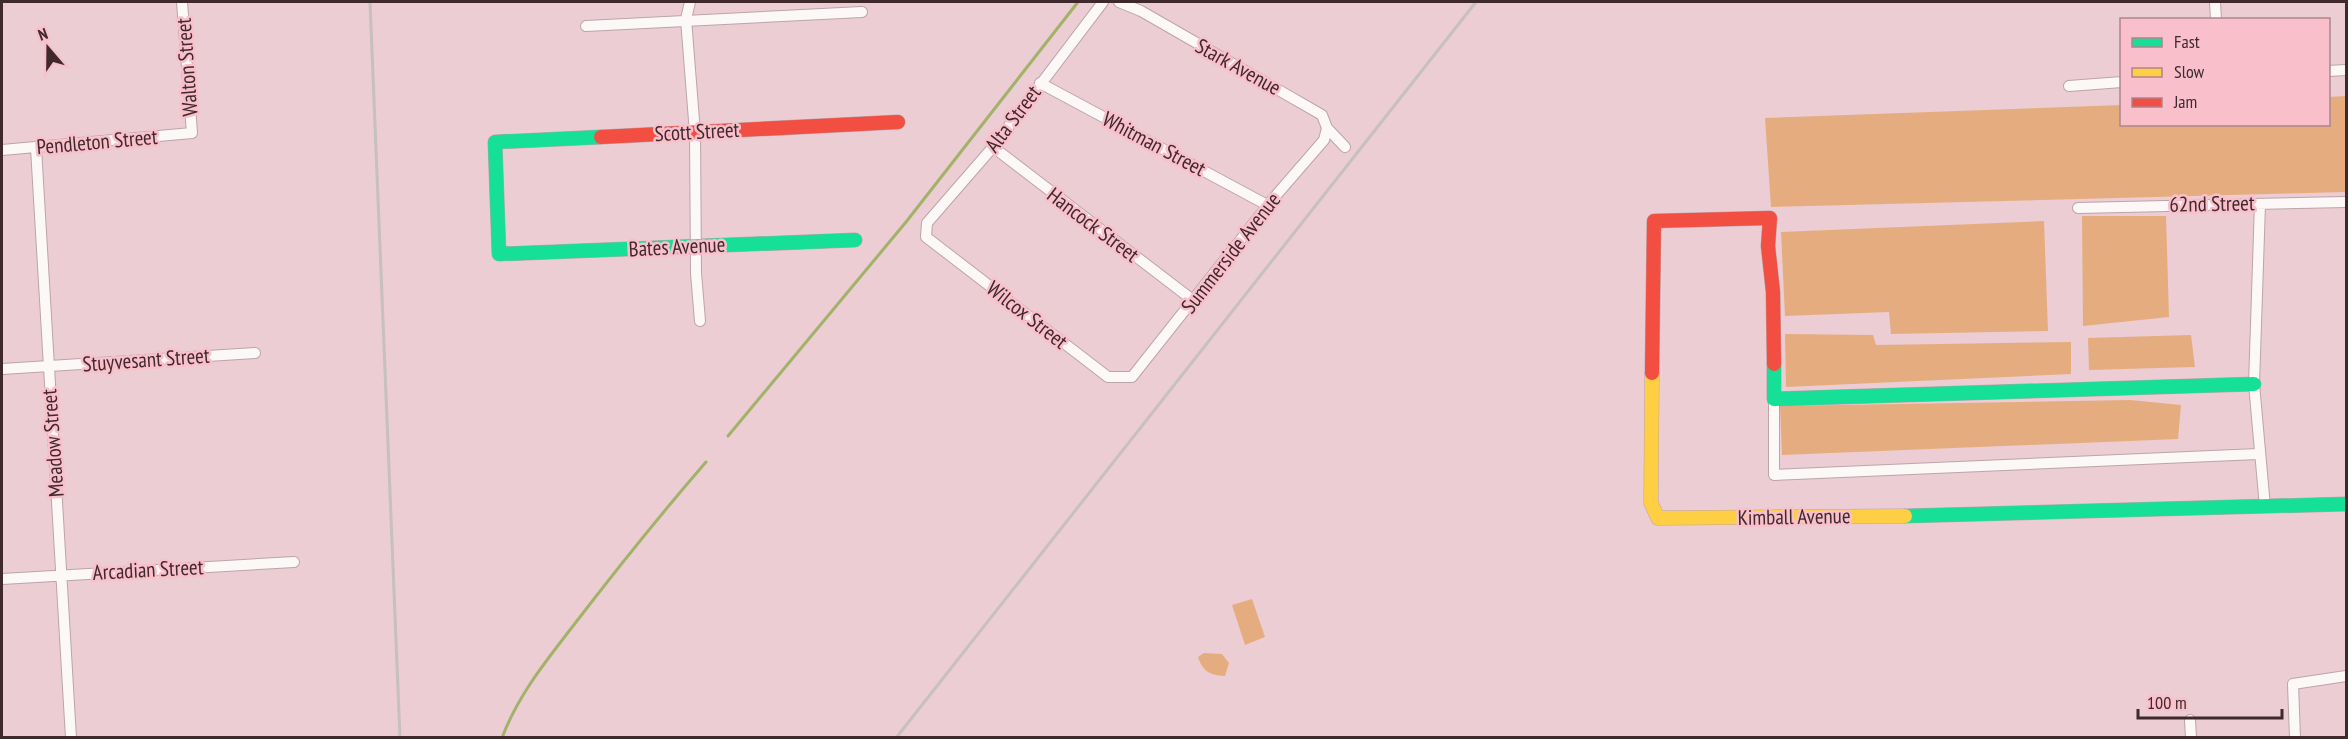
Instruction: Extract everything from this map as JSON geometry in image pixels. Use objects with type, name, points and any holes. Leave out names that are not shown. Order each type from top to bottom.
[{"type":"street","name":"Walton Street","points":[[182,2],[192,133]]},
{"type":"street","points":[[690,2],[686,19],[695,133],[696,247],[700,321]]},
{"type":"street","name":"Alta Street","points":[[926,237],[927,223],[993,147],[1103,2]]},
{"type":"street","name":"Stark Avenue","points":[[1119,2],[1142,11],[1322,115],[1327,128],[1345,147]]},
{"type":"street","points":[[2215,2],[2216,18]]},
{"type":"street","points":[[586,26],[686,19],[862,12]]},
{"type":"street","points":[[2330,70],[2346,70]]},
{"type":"street","points":[[2069,86],[2120,82]]},
{"type":"street","name":"Whitman Street","points":[[1040,83],[1269,206]]},
{"type":"street","name":"Scott Street","points":[[499,254],[495,142],[898,122]]},
{"type":"street","name":"Summerside Avenue","points":[[1132,377],[1324,140],[1327,128]]},
{"type":"street","name":"Pendleton Street","points":[[2,150],[192,133]]},
{"type":"street","name":"Hancock Street","points":[[993,147],[1194,302]]},
{"type":"street","name":"Meadow Street","points":[[36,148],[71,738]]},
{"type":"street","name":"62nd Street","points":[[2078,208],[2346,202]]},
{"type":"street","points":[[2260,204],[2254,384],[2258,454],[2265,507]]},
{"type":"street","name":"Kimball Avenue","points":[[1774,399],[1773,292],[1768,246],[1770,218],[1654,221],[1651,503],[1658,518],[1664,520],[2110,512],[2346,504]]},
{"type":"street","name":"Wilcox Street","points":[[926,237],[1108,377],[1132,377]]},
{"type":"street","name":"Bates Avenue","points":[[499,254],[855,240]]},
{"type":"street","name":"Stuyvesant Street","points":[[2,369],[255,353]]},
{"type":"street","points":[[2254,384],[1774,399],[1774,475],[2258,454]]},
{"type":"street","name":"Arcadian Street","points":[[2,579],[294,562]]},
{"type":"street","points":[[2295,738],[2293,684],[2346,676]]},
{"type":"street","points":[[2190,720],[2191,738]]},
{"type":"shaded area","points":[[2346,96],[2346,192],[1771,207],[1765,118],[2120,105],[2120,126],[2330,126],[2330,97]]},
{"type":"shaded area","points":[[2082,216],[2166,216],[2169,317],[2083,326]]},
{"type":"shaded area","points":[[2044,221],[2048,331],[1891,334],[1889,312],[1785,316],[1781,232]]},
{"type":"shaded area","points":[[1785,334],[1873,335],[1876,345],[2071,342],[2071,374],[1786,387]]},
{"type":"shaded area","points":[[2191,335],[2195,367],[2089,370],[2088,338]]},
{"type":"shaded area","points":[[2130,400],[2181,405],[2178,439],[1782,455],[1780,406]]},
{"type":"shaded area","points":[[1252,599],[1265,637],[1245,645],[1232,605]]},
{"type":"shaded area","points":[[1204,653],[1222,654],[1229,663],[1225,676],[1211,674],[1202,666],[1198,657]]},
{"type":"waterway","points":[[728,436],[906,222],[1078,2]]},
{"type":"waterway","points":[[502,738],[516,707],[543,665],[622,563],[706,462]]},
{"type":"railway","points":[[370,2],[400,738]]},
{"type":"railway","points":[[896,738],[1476,2]]},
{"type":"traffic: fast","points":[[601,137],[495,142],[499,254],[855,240]]},
{"type":"traffic: fast","points":[[1774,364],[1774,399],[2254,384]]},
{"type":"traffic: fast","points":[[1905,516],[2346,504]]},
{"type":"traffic: slow","points":[[1652,373],[1651,503],[1658,518],[1905,516]]},
{"type":"traffic: jam","points":[[601,137],[898,122]]},
{"type":"traffic: jam","points":[[1652,373],[1654,221],[1770,218],[1768,246],[1773,292],[1774,364]]}]
